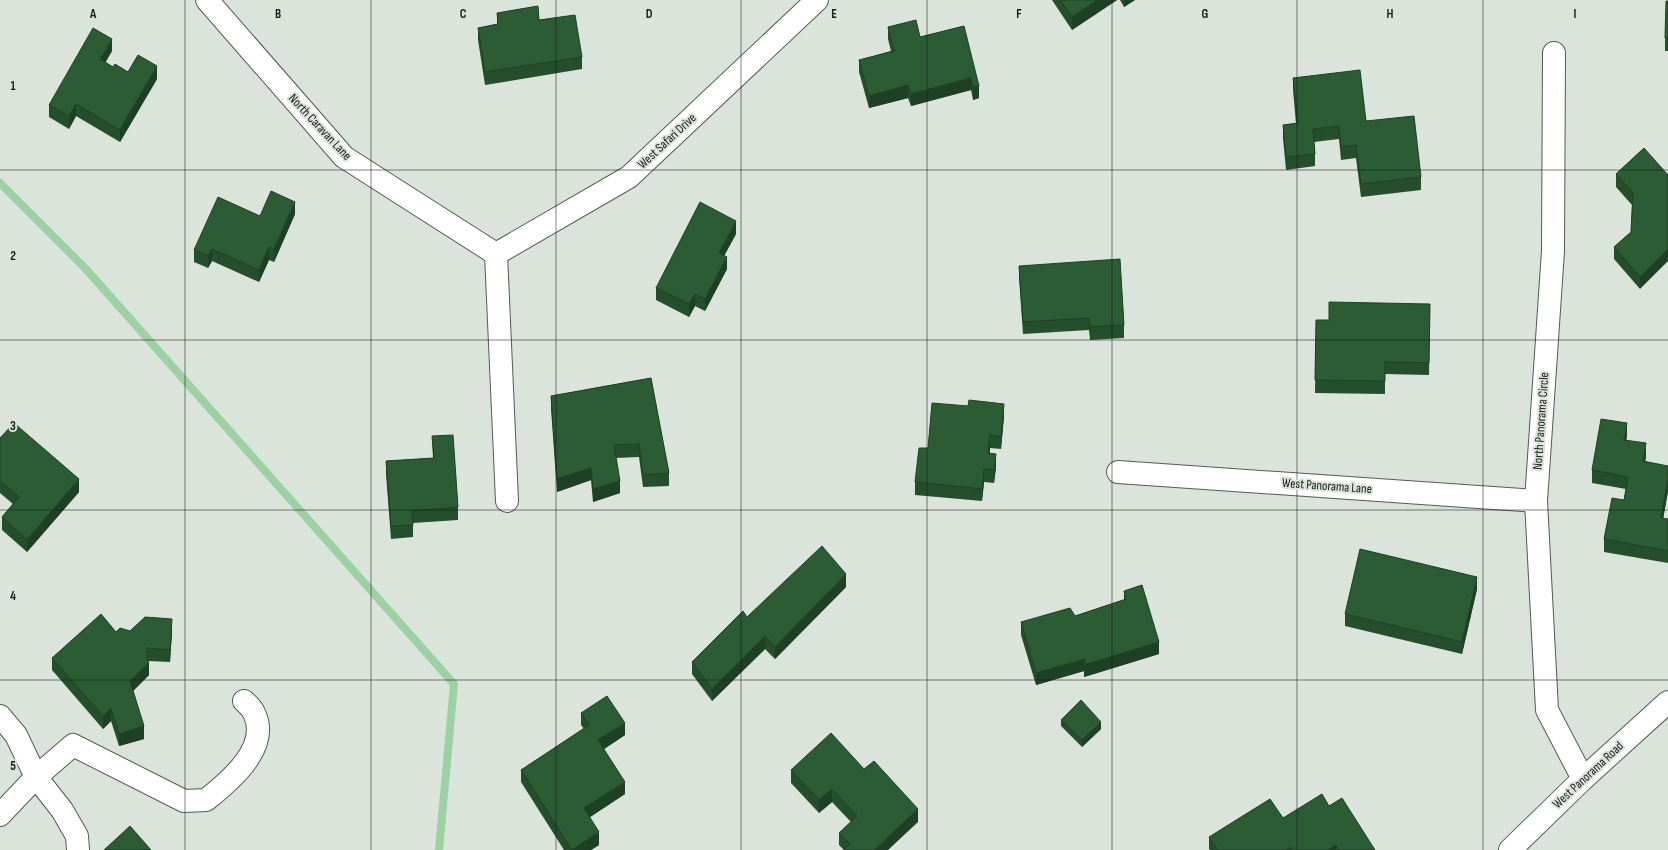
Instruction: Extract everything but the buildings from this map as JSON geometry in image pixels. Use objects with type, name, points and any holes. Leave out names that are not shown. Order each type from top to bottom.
[{"type":"street","name":"North Caravan Lane","points":[[207,0],[344,157],[496,254]]},
{"type":"street","name":"West Safari Drive","points":[[496,254],[629,177],[817,0]]},
{"type":"street","name":"North Panorama Circle","points":[[1554,54],[1553,251],[1536,501],[1547,710],[1583,779]]},
{"type":"street","points":[[496,254],[507,501]]},
{"type":"street","name":"West Panorama Lane","points":[[1118,472],[1536,501]]},
{"type":"street","points":[[0,815],[36,777],[73,745],[184,801],[206,800],[244,766],[252,751],[258,730],[254,713],[244,700]]},
{"type":"street","name":"West Panorama Road","points":[[1510,850],[1583,779],[1668,702]]},
{"type":"street","points":[[0,716],[16,735],[36,777],[62,810],[77,836],[78,850]]},
{"type":"waterway","points":[[0,183],[85,268],[454,684],[439,850]]}]
